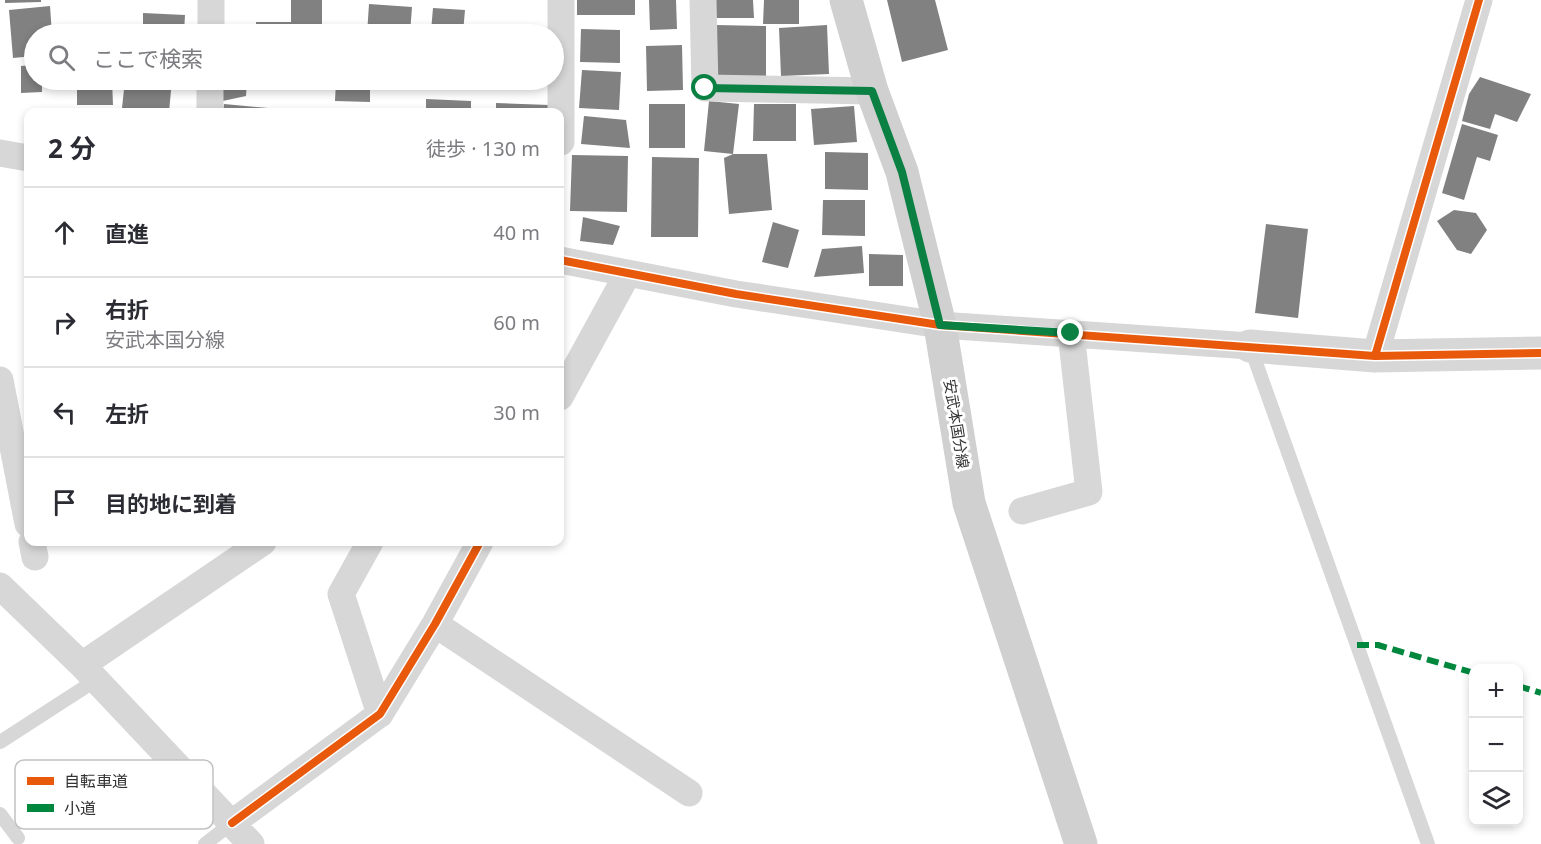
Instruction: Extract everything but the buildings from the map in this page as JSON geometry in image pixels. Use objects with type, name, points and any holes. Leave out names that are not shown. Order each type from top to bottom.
[{"type":"main road","name":"安武本国分線","points":[[846,0],[872,91],[902,172],[940,325],[969,503],[1081,844]]},
{"type":"street","points":[[211,0],[211,24]]},
{"type":"street","points":[[561,0],[561,24]]},
{"type":"street","points":[[703,0],[705,88],[872,91]]},
{"type":"street","points":[[1375,356],[1479,0]]},
{"type":"street","points":[[210,90],[210,108]]},
{"type":"street","points":[[561,90],[561,108]]},
{"type":"street","points":[[0,153],[24,157]]},
{"type":"street","points":[[564,261],[736,294],[940,325],[1375,356],[1541,353]]},
{"type":"street","points":[[564,391],[628,273]]},
{"type":"street","points":[[1022,511],[1089,492],[1071,333]]},
{"type":"street","points":[[0,380],[21,450],[24,482]]},
{"type":"street","points":[[89,673],[258,546]]},
{"type":"street","points":[[368,546],[341,594],[380,714]]},
{"type":"street","points":[[232,823],[380,714],[435,624],[478,546]]},
{"type":"street","points":[[0,586],[89,673],[172,760]]},
{"type":"street","points":[[435,624],[689,793]]},
{"type":"street","points":[[213,803],[251,844]]},
{"type":"lane","points":[[1250,346],[1428,844]]},
{"type":"lane","points":[[0,742],[89,673]]},
{"type":"lane","points":[[0,813],[18,838]]},
{"type":"lane","points":[[205,844],[232,823]]},
{"type":"marked path","points":[[1357,645],[1378,645],[1469,672]]},
{"type":"marked path","points":[[1523,688],[1541,693]]},
{"type":"cycle path","points":[[1375,356],[1479,0]]},
{"type":"cycle path","points":[[564,261],[736,294],[940,325],[1375,356],[1541,353]]},
{"type":"cycle path","points":[[232,823],[380,714],[435,624],[478,546]]},
{"type":"route","points":[[705,88],[872,91],[902,172],[940,325],[1071,333]]}]
